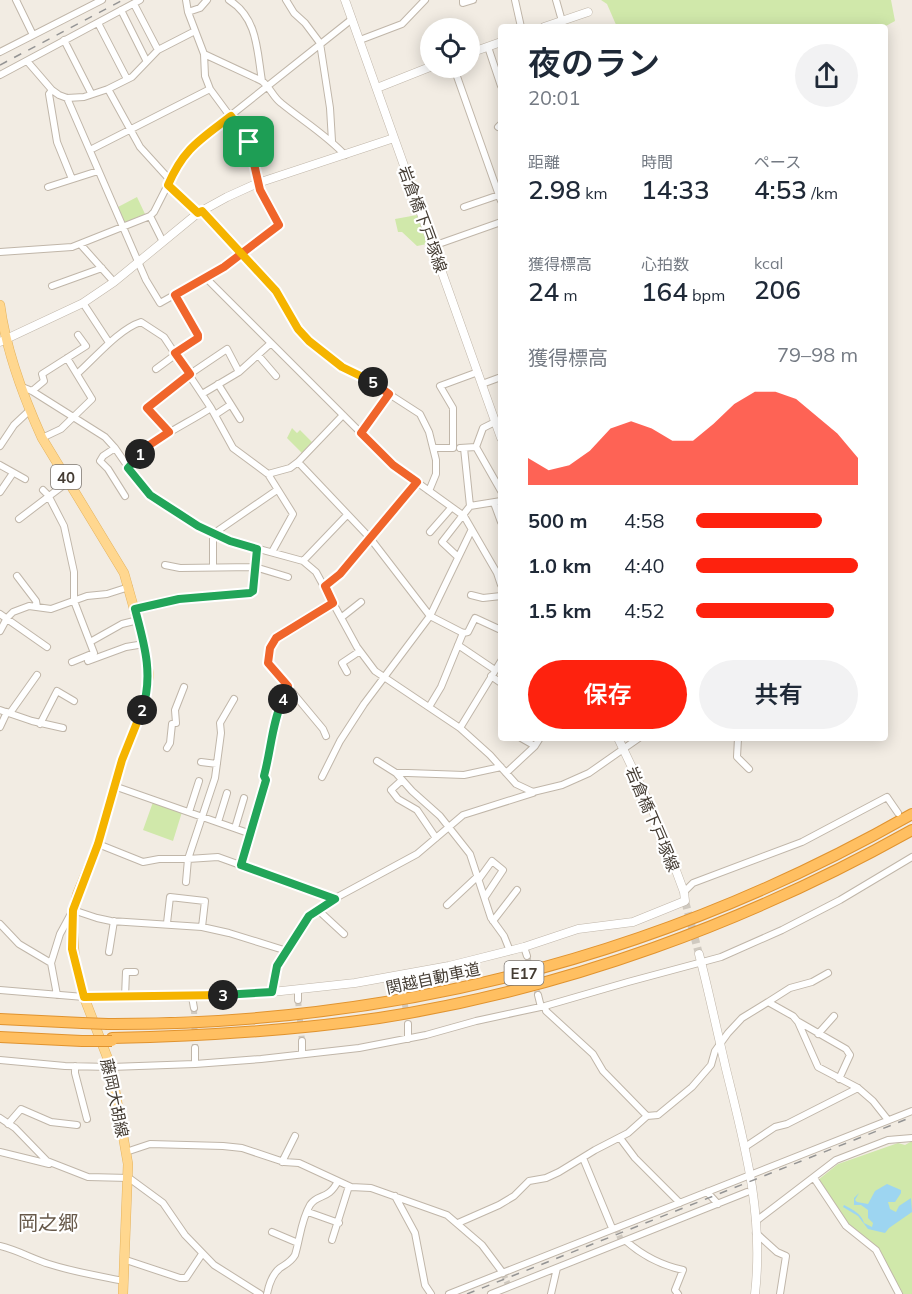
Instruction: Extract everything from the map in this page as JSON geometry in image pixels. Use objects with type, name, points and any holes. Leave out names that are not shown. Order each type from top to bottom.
[{"type":"highway","name":"関越自動車道","points":[[0,1019],[108,1024],[233,1020],[331,1011],[423,996],[514,976],[629,942],[714,910],[817,865],[912,814]]},
{"type":"highway","name":"関越自動車道","points":[[0,1035],[112,1039],[274,1031],[380,1017],[470,1000],[563,976],[653,947],[731,918],[822,877],[912,830]]},
{"type":"main road","name":"藤岡大胡線","points":[[0,305],[3,341],[42,438],[117,558],[129,587],[144,644],[149,675],[146,696],[114,786],[98,844],[73,910],[72,949],[84,997],[111,1067],[126,1152],[129,1178],[123,1294]]},
{"type":"street","points":[[16,0],[33,35]]},
{"type":"street","points":[[0,52],[102,0]]},
{"type":"street","points":[[0,75],[141,0]]},
{"type":"street","points":[[67,98],[146,280],[160,303],[242,255],[279,225],[258,183],[249,142],[210,89],[205,76],[204,54],[188,12],[186,0]]},
{"type":"street","points":[[188,12],[200,8],[207,0]]},
{"type":"street","points":[[229,0],[237,5],[250,22],[265,83],[278,101],[332,141],[345,155]]},
{"type":"street","points":[[286,0],[320,43],[330,108],[332,141]]},
{"type":"street","name":"岩倉橋下戸塚線","points":[[345,0],[498,429]]},
{"type":"street","points":[[360,40],[402,24],[425,0]]},
{"type":"street","points":[[463,0],[464,3],[473,0]]},
{"type":"street","points":[[515,0],[520,24]]},
{"type":"street","points":[[556,0],[562,21]]},
{"type":"street","points":[[134,3],[158,50]]},
{"type":"street","points":[[121,10],[147,60]]},
{"type":"street","points":[[554,24],[588,12]]},
{"type":"street","points":[[0,252],[81,245],[150,216],[182,157],[191,147],[231,116],[265,83],[352,19]]},
{"type":"street","points":[[98,23],[127,79]]},
{"type":"street","points":[[27,61],[52,90],[67,98],[84,97],[108,89],[127,79],[140,70],[158,50],[195,31]]},
{"type":"street","points":[[64,40],[91,93]]},
{"type":"street","points":[[480,50],[498,43]]},
{"type":"street","points":[[488,47],[498,77]]},
{"type":"street","points":[[204,54],[265,83]]},
{"type":"street","points":[[377,88],[420,71]]},
{"type":"street","points":[[458,78],[498,192]]},
{"type":"street","points":[[108,89],[140,147],[169,183],[276,291],[298,329],[309,341],[342,367],[374,382],[420,414],[425,420],[435,448],[436,474],[429,491]]},
{"type":"street","points":[[90,150],[210,89]]},
{"type":"street","points":[[52,90],[49,94],[56,138],[72,179]]},
{"type":"street","points":[[3,341],[83,303],[114,282],[162,240],[200,212],[258,183],[394,138]]},
{"type":"street","points":[[48,187],[98,171]]},
{"type":"street","points":[[464,207],[498,198]]},
{"type":"street","points":[[150,216],[162,240]]},
{"type":"street","points":[[432,246],[498,223]]},
{"type":"street","points":[[81,245],[114,282]]},
{"type":"street","points":[[52,286],[102,268]]},
{"type":"street","points":[[205,277],[393,465],[464,516],[498,576]]},
{"type":"street","points":[[156,369],[198,338],[175,295]]},
{"type":"street","points":[[83,303],[108,341]]},
{"type":"street","points":[[77,374],[120,336],[141,322],[164,337],[215,414],[233,448],[268,474],[293,514],[272,552]]},
{"type":"street","points":[[32,391],[44,381],[42,374],[86,346],[78,335]]},
{"type":"street","points":[[202,394],[239,372],[270,344]]},
{"type":"street","points":[[169,432],[147,408],[190,374],[227,349],[239,372]]},
{"type":"street","points":[[258,355],[276,376]]},
{"type":"street","points":[[42,438],[57,432],[92,399],[67,358]]},
{"type":"street","points":[[453,448],[453,408],[440,386],[478,372]]},
{"type":"street","points":[[482,384],[498,378]]},
{"type":"street","points":[[218,384],[240,419]]},
{"type":"street","points":[[22,387],[74,416],[105,437],[150,495],[213,534],[303,561],[316,572],[360,651],[375,671],[460,728],[473,738],[516,784],[533,792]]},
{"type":"street","points":[[361,433],[389,394]]},
{"type":"street","points":[[215,414],[230,405]]},
{"type":"street","points":[[128,468],[148,446],[211,408]]},
{"type":"street","points":[[0,446],[14,425],[30,410]]},
{"type":"street","points":[[268,474],[290,468],[298,462],[343,415]]},
{"type":"street","points":[[495,422],[483,428],[476,447],[498,486]]},
{"type":"street","points":[[435,448],[476,447]]},
{"type":"street","points":[[115,448],[103,456],[100,461],[125,496]]},
{"type":"street","points":[[458,557],[442,542],[470,506],[464,448]]},
{"type":"street","points":[[298,462],[370,538],[430,616],[463,633],[468,632],[475,618],[498,629]]},
{"type":"street","points":[[0,465],[25,479]]},
{"type":"street","points":[[0,492],[13,473]]},
{"type":"street","points":[[19,519],[46,492],[69,481]]},
{"type":"street","points":[[325,586],[340,574],[417,482]]},
{"type":"street","points":[[213,534],[277,490]]},
{"type":"street","points":[[46,492],[64,526],[74,572],[74,600],[94,653],[72,662]]},
{"type":"street","points":[[470,506],[497,502]]},
{"type":"street","points":[[430,532],[451,508]]},
{"type":"street","points":[[303,561],[347,514]]},
{"type":"street","points":[[322,777],[340,741],[364,704],[430,616],[471,531]]},
{"type":"street","points":[[213,534],[213,566]]},
{"type":"street","points":[[135,609],[179,599],[250,593],[253,591],[257,549]]},
{"type":"street","points":[[165,566],[180,568],[255,567],[288,577]]},
{"type":"street","points":[[17,576],[36,601],[37,607]]},
{"type":"street","points":[[0,631],[7,618],[20,609],[29,606],[51,609],[87,596],[107,594],[129,587]]},
{"type":"street","points":[[471,595],[483,598],[498,597]]},
{"type":"street","points":[[342,617],[361,602]]},
{"type":"street","points":[[326,736],[323,729],[268,663],[270,648],[276,638],[333,603]]},
{"type":"street","points":[[0,614],[47,647]]},
{"type":"street","points":[[90,642],[122,624],[138,620]]},
{"type":"street","points":[[429,707],[441,687],[463,633]]},
{"type":"street","points":[[88,662],[126,647],[144,644]]},
{"type":"street","points":[[458,645],[498,679]]},
{"type":"street","points":[[347,672],[342,663],[360,651]]},
{"type":"street","points":[[460,728],[498,666]]},
{"type":"street","points":[[0,727],[5,712],[37,675]]},
{"type":"street","points":[[241,865],[266,780],[264,776],[277,711],[288,686]]},
{"type":"street","points":[[167,748],[174,724],[175,710],[184,687]]},
{"type":"street","points":[[40,723],[57,691],[74,701]]},
{"type":"street","points":[[186,882],[188,860],[215,778],[220,723],[234,699]]},
{"type":"street","points":[[5,712],[63,728]]},
{"type":"street","points":[[526,741],[535,746]]},
{"type":"street","points":[[506,773],[538,741]]},
{"type":"street","name":"岩倉橋下戸塚線","points":[[620,741],[658,822],[684,897]]},
{"type":"street","points":[[272,992],[277,966],[309,916],[335,899],[408,860],[463,815],[562,785],[589,773],[634,741]]},
{"type":"street","points":[[738,741],[737,757],[749,769]]},
{"type":"street","points":[[377,761],[396,772],[450,826],[470,854],[494,921],[510,951]]},
{"type":"street","points":[[201,762],[217,764]]},
{"type":"street","points":[[396,772],[464,775],[501,767]]},
{"type":"street","points":[[402,780],[391,790],[398,799],[417,810],[436,838]]},
{"type":"street","points":[[189,812],[199,782]]},
{"type":"street","points":[[114,786],[251,834]]},
{"type":"street","points":[[218,822],[227,793]]},
{"type":"street","points":[[0,990],[84,997],[192,997],[272,992],[401,976],[510,951],[578,928],[633,922],[684,897],[693,883],[802,842],[887,797],[898,813]]},
{"type":"street","points":[[235,828],[244,798]]},
{"type":"street","points":[[98,844],[143,862],[159,859],[188,860],[218,857],[335,899]]},
{"type":"street","points":[[0,1060],[111,1067],[195,1064],[359,1048],[408,1039],[543,1007],[700,958],[721,957],[782,930],[840,900],[912,857]]},
{"type":"street","points":[[447,905],[479,878],[492,861],[503,870],[485,897]]},
{"type":"street","points":[[494,921],[517,890]]},
{"type":"street","points":[[167,923],[170,897],[205,901],[202,927]]},
{"type":"street","points":[[57,995],[51,963],[60,934],[73,910],[114,921],[202,927],[287,951]]},
{"type":"street","points":[[318,910],[344,934]]},
{"type":"street","points":[[109,952],[114,921]]},
{"type":"street","points":[[0,924],[19,944],[51,963]]},
{"type":"street","points":[[524,947],[527,957]]},
{"type":"street","points":[[700,958],[751,1174],[756,1221],[755,1294]]},
{"type":"street","points":[[125,997],[126,972],[135,972]]},
{"type":"street","points":[[458,1223],[499,1205],[514,1196],[530,1181],[546,1178],[559,1172],[620,1138],[646,1116],[658,1115],[692,1087],[711,1065],[715,1051],[720,1044],[742,1018],[790,988],[812,982],[828,973]]},
{"type":"street","points":[[401,976],[402,986]]},
{"type":"street","points":[[298,989],[298,1000]]},
{"type":"street","points":[[538,995],[546,1011],[592,1054],[603,1071],[646,1116]]},
{"type":"street","points":[[192,997],[194,1008]]},
{"type":"street","points":[[768,1002],[793,1016],[798,1022],[818,1067],[858,1088],[873,1101],[888,1120]]},
{"type":"street","points":[[818,1034],[834,1016]]},
{"type":"street","points":[[798,1022],[846,1048],[850,1055],[839,1079]]},
{"type":"street","points":[[408,1024],[408,1039]]},
{"type":"street","points":[[302,1041],[302,1054]]},
{"type":"street","points":[[195,1048],[195,1064]]},
{"type":"street","points":[[75,1066],[87,1119]]},
{"type":"street","points":[[745,1147],[775,1127],[787,1124],[858,1088]]},
{"type":"street","points":[[8,1124],[21,1109],[51,1122],[77,1125]]},
{"type":"street","points":[[449,1294],[912,1111]]},
{"type":"street","points":[[0,1118],[46,1161],[88,1177],[129,1178],[163,1203],[185,1235],[217,1268],[260,1294]]},
{"type":"street","points":[[282,1162],[295,1136]]},
{"type":"street","points":[[620,1138],[635,1158],[680,1203]]},
{"type":"street","points":[[756,1221],[836,1160],[888,1140],[912,1138]]},
{"type":"street","points":[[126,1152],[150,1144],[224,1146],[242,1148],[282,1162],[299,1163],[350,1186],[370,1188],[433,1209],[458,1223],[482,1245],[503,1273]]},
{"type":"street","points":[[0,1152],[56,1165]]},
{"type":"street","points":[[583,1158],[612,1228]]},
{"type":"street","points":[[814,1178],[846,1226],[876,1250],[899,1294]]},
{"type":"street","points":[[267,1294],[273,1276],[292,1261],[314,1200],[329,1194],[338,1181]]},
{"type":"street","points":[[332,1239],[350,1186]]},
{"type":"street","points":[[707,1192],[718,1204]]},
{"type":"street","points":[[491,1294],[747,1192]]},
{"type":"street","points":[[395,1196],[415,1233],[425,1285],[431,1294]]},
{"type":"street","points":[[308,1212],[339,1223]]},
{"type":"street","points":[[272,1232],[298,1243]]},
{"type":"street","points":[[756,1233],[777,1252],[786,1256],[780,1294]]},
{"type":"street","points":[[626,1241],[646,1257],[682,1270],[675,1290],[678,1294]]},
{"type":"street","points":[[0,1246],[58,1267],[124,1281]]},
{"type":"street","points":[[126,1260],[186,1278],[202,1254]]},
{"type":"street","points":[[551,1294],[557,1268]]},
{"type":"green space","points":[[601,0],[891,0],[895,21],[888,25],[616,24],[607,4]]},
{"type":"green space","points":[[137,197],[145,214],[126,222],[118,207]]},
{"type":"green space","points":[[417,215],[427,244],[417,246],[402,232],[398,232],[395,219]]},
{"type":"green space","points":[[292,428],[297,433],[300,430],[312,442],[302,453],[287,438]]},
{"type":"green space","points":[[153,802],[182,812],[173,841],[143,830]]},
{"type":"green space","points":[[912,1141],[912,1294],[902,1294],[878,1248],[847,1224],[818,1180],[838,1164],[898,1143],[905,1145]]},
{"type":"water","points":[[887,1184],[901,1190],[895,1202],[888,1202],[890,1209],[896,1212],[899,1206],[911,1198],[912,1212],[885,1233],[868,1229],[858,1216],[843,1207],[844,1205],[856,1212],[864,1223],[872,1227],[873,1223],[868,1218],[868,1210],[861,1205],[854,1205],[854,1198],[859,1193],[855,1200],[868,1204],[875,1191]]},
{"type":"tunnel","points":[[685,901],[699,954]]},
{"type":"tunnel","points":[[527,956],[538,995]]},
{"type":"tunnel","points":[[402,986],[408,1024]]},
{"type":"tunnel","points":[[298,1000],[302,1041]]},
{"type":"tunnel","points":[[194,1008],[195,1048]]},
{"type":"tunnel","points":[[616,1227],[622,1243]]},
{"type":"tunnel","points":[[503,1273],[509,1287]]},
{"type":"railway","points":[[0,65],[123,0]]},
{"type":"railway","points":[[467,1294],[912,1117]]},
{"type":"district","name":"岡之郷","points":[[48,1222]]},
{"type":"route","points":[[249,142],[231,116],[191,147],[182,157],[168,185],[198,213],[202,211],[242,255],[276,291],[298,329],[309,341],[342,367],[374,382],[389,394],[361,433],[393,465],[417,482],[340,574],[325,586],[333,603],[276,638],[270,648],[268,663],[288,686],[277,711],[264,776],[266,780],[241,865],[335,899],[309,916],[277,966],[272,992],[192,997],[84,997],[73,955],[72,917],[75,902],[98,844],[122,760],[144,704],[148,686],[147,657],[135,609],[179,599],[253,591],[257,549],[230,541],[198,526],[150,495],[128,468],[148,446],[169,432],[147,408],[190,374],[175,353],[198,338],[198,335],[175,295],[242,255],[279,225],[260,190],[249,142]]}]
